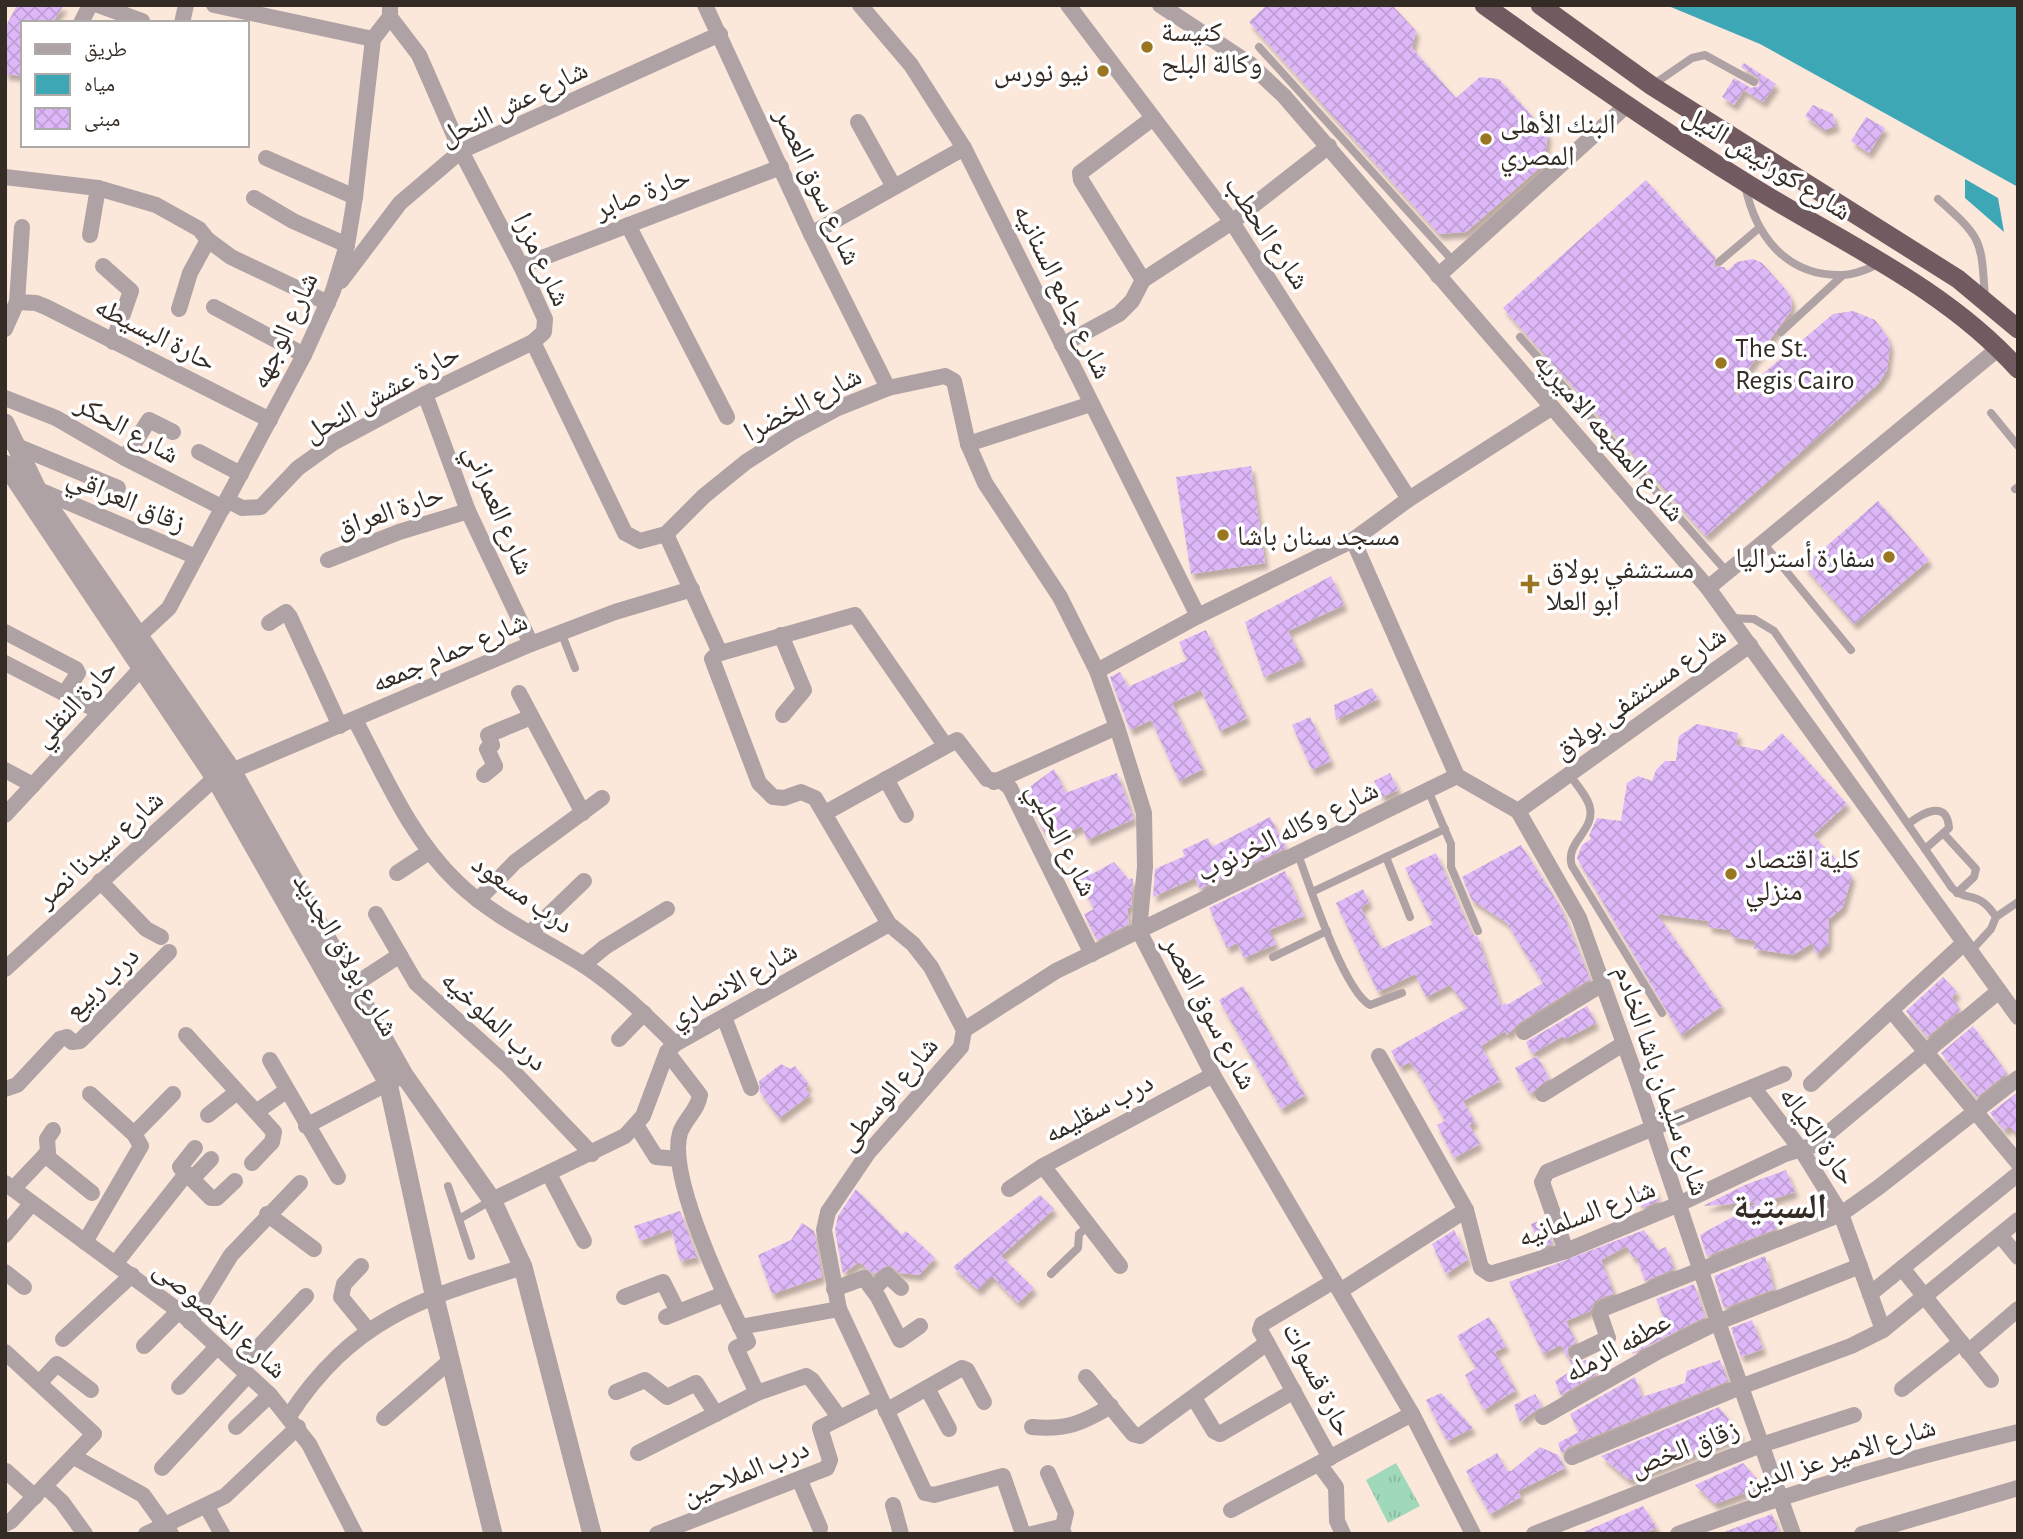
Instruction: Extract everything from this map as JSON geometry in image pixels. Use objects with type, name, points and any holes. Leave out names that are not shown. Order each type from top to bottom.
[{"type":"highway","name":"شارع كورنيش النيل","points":[[1484,5],[1626,106],[1744,182],[1944,302],[1999,348],[2018,369]]},
{"type":"highway","name":"شارع كورنيش النيل","points":[[1540,5],[1652,86],[1958,279],[2018,329]]},
{"type":"street","points":[[83,21],[90,5]]},
{"type":"street","points":[[98,5],[142,21]]},
{"type":"street","points":[[214,5],[373,39],[390,11]]},
{"type":"street","name":"شارع سوق العصر","points":[[705,5],[810,234],[888,388]]},
{"type":"street","name":"شارع جامع السنانيه","points":[[860,5],[911,65],[964,148],[1198,616]]},
{"type":"street","name":"شارع الحطب","points":[[1068,5],[1232,222],[1409,499]]},
{"type":"street","name":"شارع المطبعه الاميريه","points":[[1160,5],[1250,64],[1329,146],[1708,588],[2018,1017]]},
{"type":"street","name":"شارع مزرا","points":[[390,11],[419,55],[461,151],[545,318],[544,332],[533,342],[625,533],[640,541],[666,534]]},
{"type":"street","name":"شارع عش النحل","points":[[331,297],[400,203],[461,151],[720,34]]},
{"type":"street","name":"شارع الوجهه","points":[[140,635],[169,608],[304,355],[331,297],[347,245],[355,197],[373,39]]},
{"type":"street","points":[[1438,276],[1626,106]]},
{"type":"street","points":[[1143,280],[1081,180],[1080,173],[1153,118]]},
{"type":"street","points":[[858,122],[894,187]]},
{"type":"street","points":[[1062,345],[1127,307],[1143,280],[1232,222],[1329,146]]},
{"type":"street","points":[[810,234],[964,148]]},
{"type":"street","points":[[267,158],[355,197]]},
{"type":"street","name":"حارة صابر","points":[[521,266],[781,167]]},
{"type":"street","points":[[5,177],[98,188],[156,205],[199,229],[208,240],[231,257],[331,297]]},
{"type":"street","points":[[90,235],[98,188]]},
{"type":"street","points":[[254,198],[293,221],[347,245]]},
{"type":"street","points":[[628,225],[727,417]]},
{"type":"street","points":[[5,329],[17,302],[12,276],[22,227]]},
{"type":"street","points":[[179,309],[190,273],[208,240]]},
{"type":"street","points":[[103,266],[131,291],[113,342]]},
{"type":"street","name":"حارة البسيطه","points":[[17,302],[26,301],[46,306],[270,420]]},
{"type":"street","points":[[214,307],[304,355]]},
{"type":"street","name":"حارة عشش النحل","points":[[225,504],[242,508],[261,507],[298,468],[333,443],[425,394],[533,342]]},
{"type":"street","points":[[1708,588],[1999,348]]},
{"type":"street","name":"شارع سوق العصر","points":[[945,376],[955,383],[968,444],[985,483],[1060,597],[1097,671],[1117,727],[1144,813],[1146,867],[1139,931],[1213,1075],[1412,1414],[1469,1532]]},
{"type":"street","name":"شارع الخضرا","points":[[666,534],[714,488],[791,433],[888,388],[945,376]]},
{"type":"street","name":"شارع العمراني","points":[[425,394],[468,511],[531,643]]},
{"type":"street","name":"شارع الحكر","points":[[5,398],[56,418],[125,458],[225,504]]},
{"type":"street","points":[[968,444],[1091,404]]},
{"type":"street","points":[[1097,671],[1198,616],[1353,540],[1409,499],[1551,408]]},
{"type":"street","points":[[125,458],[149,420],[173,432]]},
{"type":"street","name":"شارع بولاق الجديد","points":[[5,423],[11,454],[223,773],[354,985],[396,1079],[434,1294],[493,1534]]},
{"type":"street","points":[[199,452],[241,474]]},
{"type":"street","points":[[11,454],[118,488]]},
{"type":"street","name":"شارع بولاق الجديد","points":[[11,454],[140,635],[147,662]]},
{"type":"street","name":"زقاق العراقي","points":[[37,489],[197,557]]},
{"type":"street","name":"حارة العراق","points":[[328,560],[399,531],[468,511]]},
{"type":"street","points":[[666,534],[692,589],[715,658]]},
{"type":"street","points":[[1353,540],[1457,776]]},
{"type":"street","name":"شارع حمام جمعه","points":[[223,773],[348,723],[531,643],[615,612],[692,589]]},
{"type":"street","name":"درب مسعود","points":[[268,624],[281,613],[286,612],[290,617],[348,723],[429,852],[478,900],[615,987],[644,1013],[671,1048],[700,1096],[680,1132],[677,1159]]},
{"type":"street","name":"شارع الحلبي","points":[[715,658],[781,635],[850,615],[857,616],[945,745],[959,741],[984,776],[994,782],[1003,782],[1010,788],[1092,954]]},
{"type":"street","points":[[5,632],[76,669],[78,673],[65,694]]},
{"type":"street","points":[[781,635],[804,690],[783,715]]},
{"type":"street","name":"شارع مستشفى بولاق","points":[[1564,778],[1750,645]]},
{"type":"street","name":"شارع الوسطى","points":[[715,658],[759,783],[766,793],[784,798],[808,792],[825,813],[889,924],[914,944],[930,967],[964,1030],[961,1047],[926,1083],[868,1153],[828,1212],[824,1230],[839,1309],[925,1493],[934,1495],[1003,1476],[1023,1534]]},
{"type":"street","name":"حارة النقلي","points":[[5,815],[147,662]]},
{"type":"street","points":[[5,663],[100,712]]},
{"type":"street","points":[[519,693],[583,813]]},
{"type":"street","points":[[485,775],[495,766],[487,750],[492,746],[488,734],[531,717]]},
{"type":"street","points":[[994,782],[1117,727]]},
{"type":"street","points":[[825,813],[945,745]]},
{"type":"street","points":[[5,770],[33,785]]},
{"type":"street","name":"شارع بولاق الجديد","points":[[223,773],[396,1079]]},
{"type":"street","name":"شارع سيدنا نصر","points":[[5,969],[223,773]]},
{"type":"street","name":"شارع وكاله الخرنوب","points":[[964,1030],[1056,971],[1457,776]]},
{"type":"street","name":"شارع سليمان باشا الخادم","points":[[1457,776],[1517,811],[1578,918],[1654,1127],[1740,1387],[1793,1534]]},
{"type":"street","points":[[1517,811],[1564,778]]},
{"type":"street","points":[[886,779],[906,815]]},
{"type":"street","points":[[478,900],[514,862],[602,799]]},
{"type":"street","points":[[397,873],[429,852]]},
{"type":"street","name":"درب ربيع","points":[[100,881],[146,929],[160,937]]},
{"type":"street","points":[[530,933],[584,881]]},
{"type":"street","points":[[583,965],[605,947],[667,909]]},
{"type":"street","name":"درب الملوخيه","points":[[376,914],[416,983],[509,1067],[592,1154]]},
{"type":"street","name":"شارع الانصاري","points":[[492,1200],[625,1136],[636,1125],[648,1105],[671,1048],[889,924]]},
{"type":"street","points":[[1811,1084],[1891,1010],[1967,948]]},
{"type":"street","name":"درب ربيع","points":[[5,1089],[17,1084],[60,1039],[67,1037],[72,1042],[80,1041],[169,952]]},
{"type":"street","points":[[354,985],[400,955]]},
{"type":"street","points":[[1524,1032],[1601,985]]},
{"type":"street","name":"شارع السلمانيه","points":[[1466,1210],[1481,1268],[1485,1272],[1497,1273],[1566,1251],[1679,1204],[1785,1154],[1802,1151],[1826,1137],[1998,991]]},
{"type":"street","points":[[1891,1010],[2018,1163]]},
{"type":"street","points":[[619,1038],[644,1013]]},
{"type":"street","points":[[724,1017],[751,1088]]},
{"type":"street","points":[[186,1035],[275,1136],[252,1163]]},
{"type":"street","points":[[1543,1094],[1623,1044]]},
{"type":"street","points":[[1337,1286],[1466,1210],[1379,1056]]},
{"type":"street","points":[[270,1060],[338,1177]]},
{"type":"street","points":[[1566,1251],[1542,1182],[1552,1170],[1784,1074]]},
{"type":"street","name":"درب سقليمه","points":[[1009,1189],[1043,1166],[1213,1075]]},
{"type":"street","points":[[1577,1353],[1608,1338],[1600,1315],[1602,1309],[1840,1214],[1879,1188],[1973,1110],[2018,1078]]},
{"type":"street","points":[[306,1126],[396,1079],[492,1200],[523,1267],[592,1534]]},
{"type":"street","name":"حارة الكياله","points":[[1753,1087],[1802,1151],[1840,1214],[1883,1330]]},
{"type":"street","points":[[256,1112],[286,1091]]},
{"type":"street","points":[[208,1115],[237,1092]]},
{"type":"street","points":[[85,1242],[139,1154],[139,1139],[135,1133],[90,1094]]},
{"type":"street","points":[[135,1133],[173,1094]]},
{"type":"street","points":[[636,1125],[656,1157],[677,1159],[710,1267],[748,1342],[736,1348],[757,1393]]},
{"type":"street","points":[[9,1186],[45,1155],[49,1148],[48,1134],[53,1130]]},
{"type":"street","points":[[195,1148],[180,1165],[189,1177],[214,1199],[235,1181]]},
{"type":"street","points":[[45,1155],[92,1193]]},
{"type":"street","points":[[115,1264],[189,1177],[211,1159]]},
{"type":"street","points":[[1043,1166],[1119,1266]]},
{"type":"street","points":[[550,1174],[584,1241]]},
{"type":"street","points":[[1870,1294],[2018,1174]]},
{"type":"street","points":[[144,1346],[185,1317],[231,1255],[267,1214],[300,1183]]},
{"type":"street","name":"شارع الخصوصى","points":[[9,1186],[185,1317],[270,1395],[293,1421],[315,1453],[355,1534]]},
{"type":"street","points":[[5,1235],[32,1203]]},
{"type":"street","points":[[267,1214],[314,1249]]},
{"type":"street","points":[[1573,1457],[1740,1387],[1852,1346],[1883,1330],[1926,1298],[2018,1220]]},
{"type":"street","points":[[2000,1235],[2018,1257]]},
{"type":"street","points":[[361,1266],[344,1284],[341,1297],[368,1330]]},
{"type":"street","name":"عطفه الرمله","points":[[1543,1417],[1657,1352],[1718,1322],[1860,1266]]},
{"type":"street","points":[[146,1534],[168,1529],[208,1507],[241,1483],[293,1421],[325,1369],[368,1330],[400,1310],[434,1294],[523,1267]]},
{"type":"street","points":[[1902,1268],[1991,1380]]},
{"type":"street","points":[[5,1272],[24,1287]]},
{"type":"street","points":[[63,1339],[132,1275]]},
{"type":"street","points":[[873,1290],[887,1275],[901,1287]]},
{"type":"street","points":[[834,1289],[863,1278],[873,1290],[900,1340],[920,1326]]},
{"type":"street","points":[[624,1297],[663,1282],[672,1314],[724,1294]]},
{"type":"street","name":"حارة قسوات","points":[[1337,1286],[1262,1324],[1260,1330],[1294,1391],[1336,1487],[1337,1521],[1343,1534]]},
{"type":"street","points":[[162,1468],[306,1296]]},
{"type":"street","points":[[740,1327],[839,1309]]},
{"type":"street","points":[[1902,1389],[2018,1309]]},
{"type":"street","points":[[1086,1377],[1133,1434],[1140,1436],[1267,1343]]},
{"type":"street","points":[[180,1387],[217,1347]]},
{"type":"street","points":[[5,1352],[93,1432],[92,1438],[74,1457],[5,1524]]},
{"type":"street","points":[[384,1418],[451,1360]]},
{"type":"street","points":[[39,1383],[57,1364],[91,1390]]},
{"type":"street","name":"درب الملاحين","points":[[657,1534],[800,1481],[829,1466],[830,1460],[819,1431],[822,1425],[839,1417],[883,1405],[927,1388],[965,1368],[984,1402]]},
{"type":"street","points":[[638,1453],[757,1393],[808,1377],[839,1417]]},
{"type":"street","points":[[616,1392],[645,1380],[667,1397],[696,1383],[716,1413]]},
{"type":"street","points":[[927,1388],[949,1429]]},
{"type":"street","points":[[1194,1398],[1214,1431],[1220,1434],[1294,1391]]},
{"type":"street","points":[[236,1427],[270,1395]]},
{"type":"street","points":[[1032,1427],[1061,1429],[1087,1420],[1111,1406]]},
{"type":"street","points":[[1231,1510],[1412,1414]]},
{"type":"street","name":"زقاق الخص","points":[[1534,1534],[1761,1445],[1854,1415]]},
{"type":"street","name":"شارع الامير عز الدين","points":[[1678,1534],[1779,1496],[1910,1458],[2018,1432]]},
{"type":"street","points":[[74,1457],[143,1495],[168,1529]]},
{"type":"street","points":[[6,1471],[62,1502],[85,1534]]},
{"type":"street","points":[[1032,1534],[1060,1531],[1066,1513],[1048,1473]]},
{"type":"street","points":[[800,1481],[820,1528]]},
{"type":"street","points":[[1861,1534],[2018,1488]]},
{"type":"street","points":[[893,1505],[901,1534]]},
{"type":"street","points":[[208,1507],[222,1534]]},
{"type":"lane","points":[[1259,47],[1454,262]]},
{"type":"lane","points":[[1652,86],[1692,58],[1705,55],[1754,82]]},
{"type":"lane","points":[[1744,182],[1749,208],[1758,229],[1780,254],[1794,263],[1842,276]]},
{"type":"lane","points":[[1938,198],[1969,226],[1980,242],[1985,301]]},
{"type":"lane","points":[[1719,261],[1758,229]]},
{"type":"lane","points":[[1781,332],[1842,276],[1880,264]]},
{"type":"lane","points":[[1520,337],[1727,572]]},
{"type":"lane","points":[[1991,413],[2018,446]]},
{"type":"lane","points":[[1762,543],[1851,650]]},
{"type":"lane","points":[[1730,618],[1754,619],[1774,631],[1957,893],[1982,900],[1996,918]]},
{"type":"lane","points":[[561,632],[575,668]]},
{"type":"lane","points":[[1564,778],[1590,806],[1591,816],[1570,853],[1570,859],[1662,1013]]},
{"type":"lane","points":[[1428,790],[1452,848],[1451,867],[1478,931]]},
{"type":"lane","points":[[1908,824],[1927,810],[1939,811],[1948,821],[1949,828],[1925,849]]},
{"type":"lane","points":[[1312,892],[1445,830]]},
{"type":"lane","points":[[1944,834],[1976,869],[1974,877],[1957,893]]},
{"type":"lane","points":[[1297,854],[1327,931],[1365,1002],[1376,1004],[1402,993]]},
{"type":"lane","points":[[1386,858],[1410,917]]},
{"type":"lane","points":[[1552,871],[1570,859]]},
{"type":"lane","points":[[1967,948],[1991,929],[1996,918],[2018,902]]},
{"type":"lane","points":[[1273,957],[1327,931]]},
{"type":"lane","points":[[448,1186],[471,1256]]},
{"type":"lane","points":[[458,1219],[492,1200]]},
{"type":"lane","points":[[1051,1274],[1080,1246],[1079,1234],[1088,1226]]},
{"type":"green space","points":[[1396,1463],[1420,1506],[1388,1523],[1366,1480]]},
{"type":"water","points":[[1666,5],[2018,5],[2018,187],[1760,44]]},
{"type":"water","points":[[1965,179],[1998,198],[2004,232],[1965,198]]},
{"type":"building","points":[[17,5],[64,5],[53,21],[21,21],[21,76],[5,74],[5,28]]},
{"type":"building","points":[[1267,5],[1392,5],[1416,31],[1412,48],[1456,98],[1480,77],[1499,79],[1548,134],[1544,164],[1466,232],[1439,234],[1249,22]]},
{"type":"building","points":[[1744,63],[1776,84],[1763,102],[1744,90],[1734,105],[1722,97],[1734,78],[1751,88],[1759,86],[1759,78],[1741,67]]},
{"type":"building","points":[[1813,105],[1833,114],[1836,126],[1824,130],[1805,116]]},
{"type":"building","points":[[1866,117],[1885,128],[1869,153],[1851,141]]},
{"type":"building","name":"The St. Regis Cairo","points":[[1646,180],[1715,257],[1714,267],[1724,267],[1727,271],[1737,262],[1753,259],[1762,263],[1787,291],[1792,301],[1791,311],[1733,390],[1738,395],[1833,314],[1853,311],[1875,320],[1887,336],[1890,346],[1887,370],[1879,383],[1706,536],[1503,308]]},
{"type":"building","name":"مسجد سنان باشا","points":[[1251,466],[1265,563],[1191,574],[1176,477]]},
{"type":"building","points":[[1878,501],[1929,560],[1854,624],[1804,566]]},
{"type":"building","points":[[1331,576],[1344,605],[1288,631],[1303,660],[1264,677],[1245,622]]},
{"type":"building","points":[[1206,630],[1247,718],[1220,731],[1201,690],[1172,703],[1203,769],[1179,781],[1151,720],[1130,730],[1110,677],[1120,672],[1128,687],[1187,660],[1179,642]]},
{"type":"building","points":[[1372,688],[1378,699],[1336,720],[1334,705]]},
{"type":"building","points":[[1310,717],[1331,761],[1312,770],[1292,725]]},
{"type":"building","points":[[1697,724],[1738,733],[1736,745],[1763,751],[1782,733],[1847,804],[1813,835],[1852,876],[1843,907],[1829,919],[1828,945],[1816,954],[1812,943],[1793,955],[1754,949],[1756,941],[1732,937],[1730,930],[1708,927],[1709,921],[1657,914],[1722,1006],[1681,1035],[1577,858],[1582,845],[1591,839],[1589,836],[1597,818],[1621,821],[1627,783],[1638,776],[1652,781],[1656,770],[1665,761],[1676,761],[1679,736]]},
{"type":"building","points":[[1054,769],[1066,793],[1117,773],[1134,819],[1087,840],[1082,826],[1052,841],[1047,831],[1044,832],[1024,791]]},
{"type":"building","points":[[1390,773],[1398,790],[1382,797],[1374,781]]},
{"type":"building","points":[[1270,817],[1286,848],[1200,889],[1195,878],[1153,897],[1155,869],[1185,856],[1182,850],[1208,838],[1212,847]]},
{"type":"building","points":[[1521,845],[1560,906],[1590,979],[1519,1023],[1507,1035],[1505,1031],[1481,1046],[1500,1081],[1463,1101],[1475,1122],[1469,1125],[1480,1144],[1454,1158],[1437,1125],[1445,1121],[1419,1074],[1410,1062],[1400,1067],[1391,1051],[1467,1008],[1450,985],[1426,997],[1415,974],[1378,992],[1336,903],[1363,889],[1369,902],[1361,908],[1381,949],[1433,924],[1405,868],[1436,853],[1472,934],[1478,937],[1501,1006],[1505,1003],[1507,1005],[1543,983],[1507,923],[1472,900],[1462,877]]},
{"type":"building","points":[[1114,862],[1129,880],[1133,878],[1131,907],[1127,908],[1129,924],[1097,940],[1084,914],[1094,909],[1077,876],[1090,869],[1092,874]]},
{"type":"building","points":[[1285,871],[1304,916],[1269,930],[1276,944],[1244,958],[1237,943],[1227,948],[1209,908]]},
{"type":"building","points":[[1943,977],[1957,992],[1952,997],[1960,1010],[1927,1037],[1906,1011]]},
{"type":"building","points":[[1243,986],[1305,1095],[1281,1109],[1219,1000]]},
{"type":"building","points":[[1587,1006],[1596,1023],[1565,1039],[1563,1036],[1532,1054],[1526,1042]]},
{"type":"building","points":[[1973,1026],[2007,1073],[1977,1097],[1941,1053]]},
{"type":"building","points":[[1537,1056],[1549,1078],[1530,1094],[1515,1068]]},
{"type":"building","points":[[781,1064],[790,1069],[795,1066],[809,1085],[805,1088],[810,1095],[779,1118],[760,1092],[759,1081]]},
{"type":"building","points":[[2018,1092],[2018,1135],[2009,1126],[2005,1131],[1990,1113]]},
{"type":"building","points":[[1786,1170],[1795,1192],[1767,1201],[1776,1229],[1707,1256],[1700,1235],[1759,1202],[1703,1206],[1745,1185]]},
{"type":"building","points":[[1653,1186],[1659,1201],[1642,1208],[1636,1192]]},
{"type":"building","points":[[856,1189],[902,1235],[906,1231],[935,1258],[919,1275],[900,1273],[889,1265],[874,1274],[859,1262],[843,1274],[835,1230],[838,1216]]},
{"type":"building","points":[[1040,1195],[1054,1209],[1001,1256],[1034,1288],[1018,1303],[992,1276],[978,1290],[953,1267]]},
{"type":"building","points":[[680,1211],[697,1257],[680,1261],[671,1229],[640,1241],[634,1226]]},
{"type":"building","points":[[1544,1219],[1552,1244],[1540,1248],[1531,1224]]},
{"type":"building","points":[[802,1223],[814,1231],[822,1277],[772,1294],[758,1255],[791,1240]]},
{"type":"building","points":[[1454,1230],[1468,1259],[1446,1274],[1432,1244]]},
{"type":"building","points":[[1644,1230],[1658,1250],[1666,1247],[1674,1269],[1645,1281],[1636,1256],[1633,1258],[1627,1246],[1601,1260],[1614,1293],[1595,1301],[1590,1311],[1566,1321],[1576,1342],[1568,1348],[1568,1358],[1561,1345],[1543,1354],[1509,1282]]},
{"type":"building","points":[[1765,1256],[1774,1289],[1724,1308],[1714,1276]]},
{"type":"building","points":[[1694,1284],[1705,1317],[1632,1354],[1635,1349],[1629,1340],[1648,1339],[1666,1323],[1656,1299]]},
{"type":"building","points":[[1489,1317],[1506,1346],[1495,1352],[1516,1390],[1484,1410],[1465,1375],[1476,1368],[1457,1336]]},
{"type":"building","points":[[1752,1320],[1763,1349],[1741,1357],[1731,1328]]},
{"type":"building","points":[[1568,1358],[1577,1363],[1589,1359],[1597,1374],[1561,1395],[1555,1381],[1574,1369]]},
{"type":"building","points":[[1720,1360],[1728,1381],[1568,1447],[1562,1454],[1558,1443],[1579,1432],[1570,1414],[1635,1377],[1642,1397],[1685,1383],[1687,1371]]},
{"type":"building","points":[[1441,1393],[1473,1428],[1447,1441],[1426,1400]]},
{"type":"building","points":[[1535,1394],[1542,1406],[1520,1422],[1514,1405]]},
{"type":"building","points":[[1719,1407],[1741,1435],[1629,1480],[1601,1456]]},
{"type":"building","points":[[1540,1447],[1558,1455],[1565,1468],[1518,1491],[1521,1497],[1490,1514],[1466,1471],[1497,1453],[1507,1471],[1511,1471]]},
{"type":"building","points":[[1743,1463],[1763,1486],[1715,1504],[1695,1485]]},
{"type":"building","points":[[1643,1506],[1657,1528],[1641,1534],[1579,1534]]},
{"type":"building","points":[[1772,1514],[1780,1534],[1724,1534],[1724,1532]]},
{"type":"place","name":"كنيسة وكالة البلح","points":[[1147,47]]},
{"type":"place","name":"نيو نورس","points":[[1103,71]]},
{"type":"place","name":"البنك الأهلى المصري","points":[[1486,139]]},
{"type":"place","name":"The St. Regis Cairo","points":[[1721,363]]},
{"type":"place","name":"مسجد سنان باشا","points":[[1223,535]]},
{"type":"place","name":"سفارة أستراليا","points":[[1889,557]]},
{"type":"place","name":"مستشفي بولاق ابو العلا","points":[[1530,584]]},
{"type":"place","name":"كلية اقتصاد منزلي","points":[[1731,874]]},
{"type":"district","name":"السبتية","points":[[1780,1206]]}]
